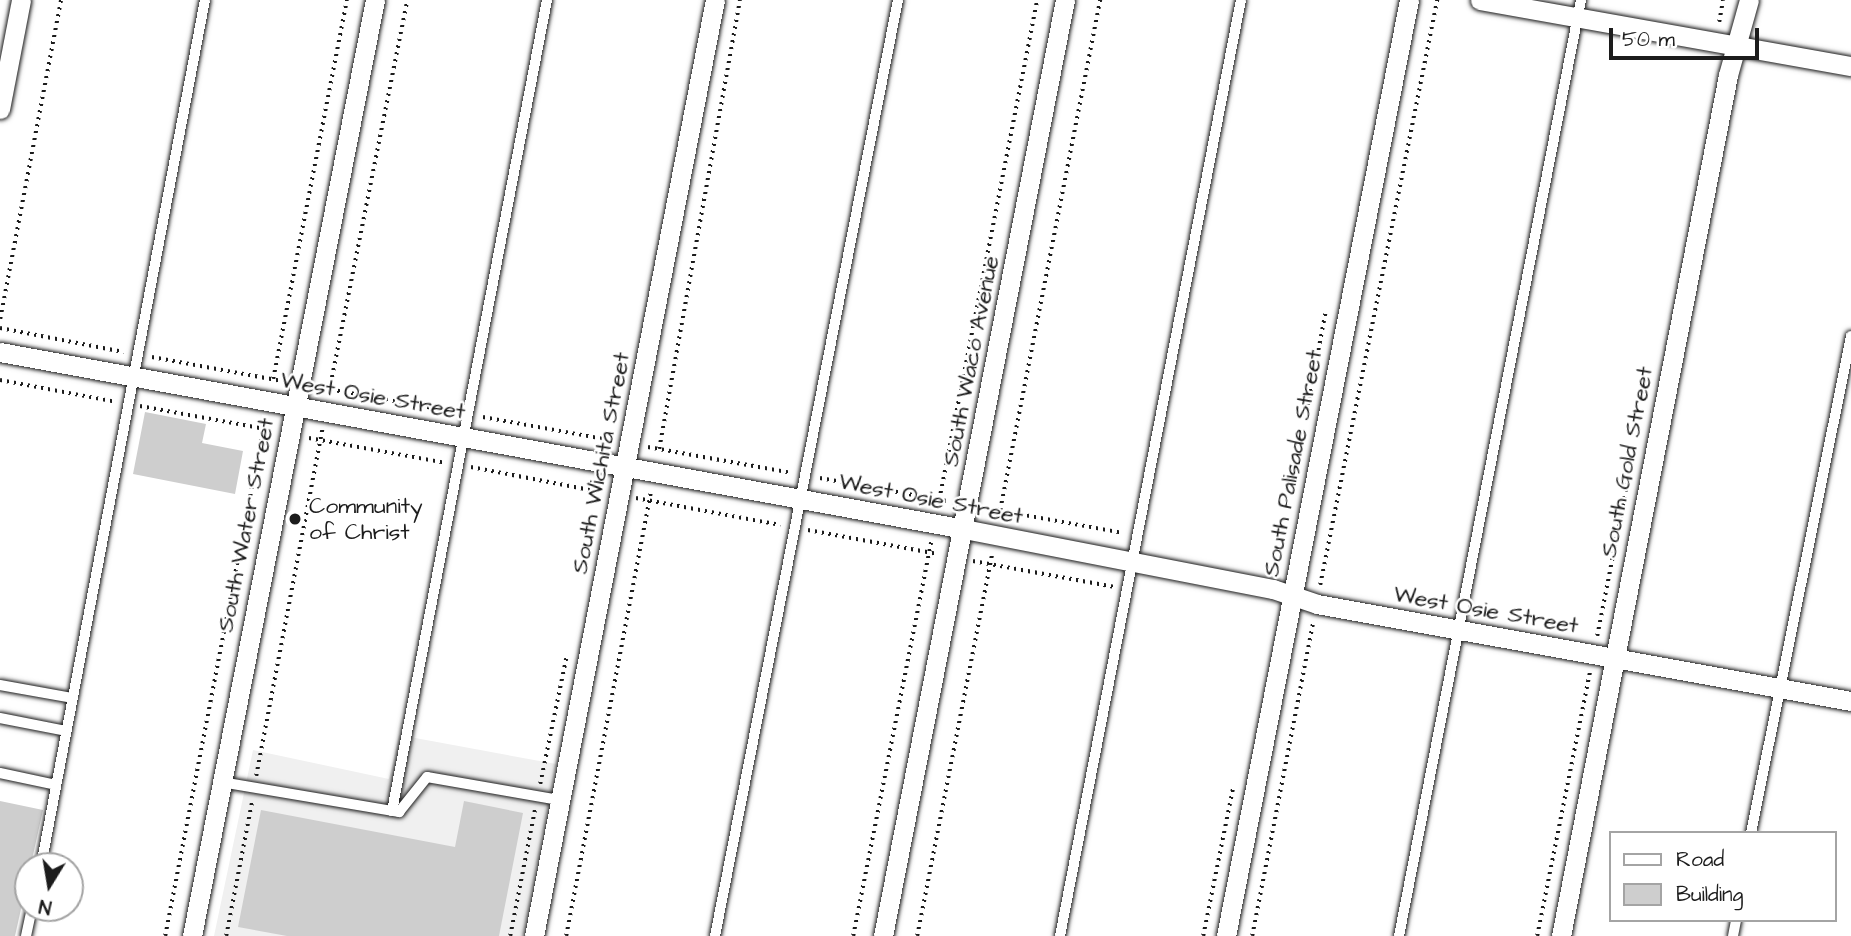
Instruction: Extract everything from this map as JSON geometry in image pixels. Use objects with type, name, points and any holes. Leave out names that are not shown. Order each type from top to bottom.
[{"type":"street","points":[[0,109],[21,0]]},
{"type":"street","name":"South Water Street","points":[[192,936],[375,0]]},
{"type":"street","name":"South Wichita Street","points":[[534,936],[715,0]]},
{"type":"street","name":"South Waco Avenue","points":[[883,936],[1065,0]]},
{"type":"street","name":"South Palisade Street","points":[[1226,936],[1409,0]]},
{"type":"street","points":[[1479,0],[1579,9],[1714,42],[1851,66]]},
{"type":"street","name":"South Gold Street","points":[[1561,936],[1737,46],[1749,0]]},
{"type":"street","name":"West Osie Street","points":[[0,352],[964,529],[1292,596],[1317,604],[1851,701]]},
{"type":"lane","points":[[44,852],[205,0]]},
{"type":"lane","points":[[393,811],[547,0]]},
{"type":"lane","points":[[715,936],[898,0]]},
{"type":"lane","points":[[1060,936],[1241,0]]},
{"type":"lane","points":[[1399,936],[1579,9]]},
{"type":"lane","points":[[1751,831],[1851,336]]},
{"type":"lane","points":[[0,685],[72,698]]},
{"type":"lane","points":[[0,718],[66,731]]},
{"type":"lane","points":[[0,773],[56,785]]},
{"type":"lane","points":[[221,782],[399,812],[427,777],[559,800]]},
{"type":"path","points":[[0,319],[61,0]]},
{"type":"path","points":[[165,936],[346,0]]},
{"type":"path","points":[[226,936],[325,412],[407,0]]},
{"type":"path","points":[[853,936],[1037,0]]},
{"type":"path","points":[[917,936],[1100,0]]},
{"type":"path","points":[[1252,936],[1437,0]]},
{"type":"path","points":[[1714,42],[1723,0]]},
{"type":"path","points":[[0,380],[1116,587]]},
{"type":"path","points":[[1536,936],[1633,450]]},
{"type":"shaded area","points":[[399,735],[556,764],[523,936],[214,936],[253,750],[389,779]]},
{"type":"building","points":[[145,412],[206,424],[202,443],[243,451],[235,494],[133,474]]},
{"type":"building","points":[[0,801],[43,810],[34,852],[14,852],[14,922],[18,922],[15,936],[0,936]]},
{"type":"building","points":[[464,801],[523,813],[499,936],[287,936],[238,927],[261,810],[455,847]]},
{"type":"place","name":"Community of Christ","points":[[295,519]]}]
